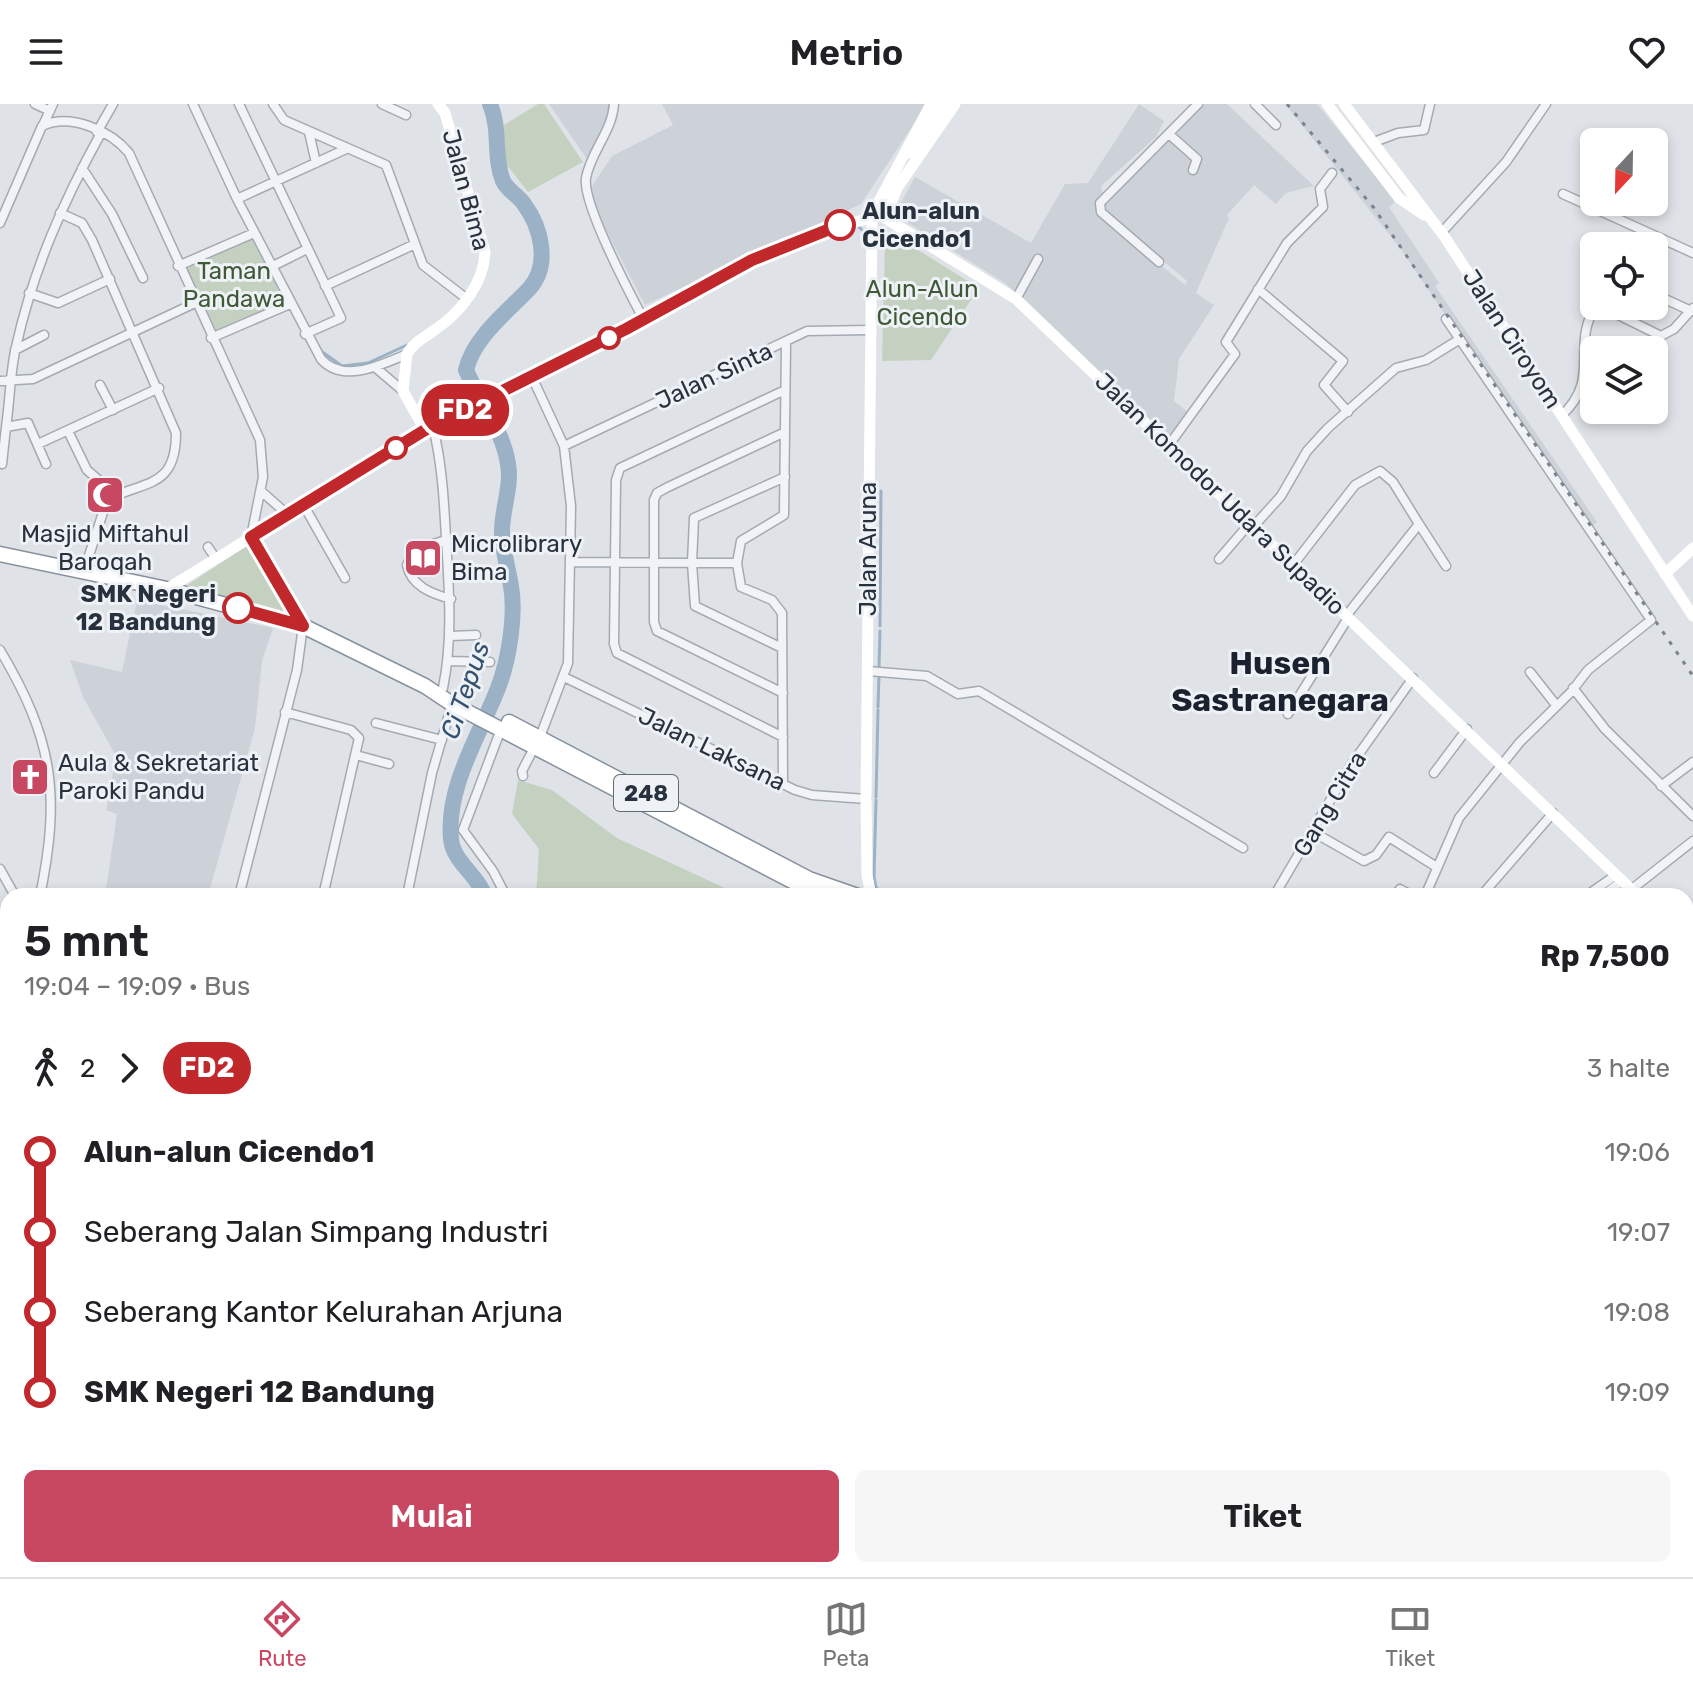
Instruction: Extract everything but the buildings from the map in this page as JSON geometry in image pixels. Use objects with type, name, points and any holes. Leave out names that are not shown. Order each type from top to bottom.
[{"type":"highway","name":"248","points":[[0,554],[167,589],[303,626],[425,686],[452,704],[486,716],[501,729],[537,742],[806,888]]},
{"type":"highway","name":"248","points":[[425,686],[443,688],[486,716],[809,879],[835,888]]},
{"type":"street","points":[[0,223],[4,201],[51,108],[35,104]]},
{"type":"street","points":[[2,464],[15,350],[29,293],[60,213],[113,104]]},
{"type":"street","points":[[239,104],[341,318],[305,334]]},
{"type":"street","points":[[273,104],[281,118],[388,168],[413,245],[426,271],[467,299]]},
{"type":"street","points":[[382,104],[406,115]]},
{"type":"street","name":"Jalan Bima","points":[[407,354],[467,299],[481,277],[485,252],[445,113],[438,104]]},
{"type":"street","points":[[614,104],[611,126],[591,161],[586,190],[644,320]]},
{"type":"street","points":[[910,159],[928,147],[955,104]]},
{"type":"street","points":[[1159,262],[1099,206],[1108,191],[1170,135],[1198,104]]},
{"type":"street","points":[[1255,104],[1276,125]]},
{"type":"street","points":[[1374,142],[1398,133],[1424,130],[1430,104]]},
{"type":"street","points":[[1438,228],[1506,162],[1546,104]]},
{"type":"street","points":[[194,105],[305,334],[331,370],[346,372],[376,368],[407,354]]},
{"type":"street","name":"Jalan Ciroyom","points":[[1337,106],[1374,142],[1438,228],[1693,616]]},
{"type":"street","name":"Jalan Ciroyom","points":[[1337,106],[1399,198],[1438,228]]},
{"type":"street","points":[[910,159],[912,135],[937,107]]},
{"type":"street","points":[[167,589],[429,428],[644,320],[752,260],[819,232],[877,216],[937,107]]},
{"type":"street","points":[[42,126],[66,120],[99,132],[124,148],[137,167],[178,266],[260,440],[261,491],[251,537],[303,626],[300,658],[241,888]]},
{"type":"street","points":[[309,132],[316,163]]},
{"type":"street","points":[[1170,135],[1197,159],[1193,170]]},
{"type":"street","points":[[237,199],[346,149]]},
{"type":"street","points":[[82,168],[112,214],[143,278]]},
{"type":"street","points":[[1169,445],[1235,354],[1226,342],[1287,243],[1323,207],[1320,189],[1332,173]]},
{"type":"street","points":[[1399,198],[1409,198],[1408,188]]},
{"type":"street","points":[[1563,194],[1693,253]]},
{"type":"street","points":[[60,213],[82,223],[134,332],[176,433],[170,464],[153,484],[107,500],[100,512],[84,571]]},
{"type":"street","name":"Jalan Komodor Udara Supadio","points":[[877,216],[1016,299],[1627,885]]},
{"type":"street","name":"Jalan Aruna","points":[[869,888],[866,799],[871,672],[869,330],[877,216]]},
{"type":"street","points":[[178,266],[254,233]]},
{"type":"street","points":[[325,286],[413,245]]},
{"type":"street","points":[[271,267],[307,249]]},
{"type":"street","points":[[1016,299],[1038,259]]},
{"type":"street","points":[[29,293],[58,303],[110,279]]},
{"type":"street","points":[[1258,289],[1344,361],[1324,385],[1348,412]]},
{"type":"street","points":[[1627,320],[1661,336],[1674,329],[1692,310],[1668,300]]},
{"type":"street","points":[[0,381],[12,383],[33,379],[195,303]]},
{"type":"street","points":[[211,338],[290,304]]},
{"type":"street","points":[[1428,888],[1459,818],[1503,764],[1588,670],[1651,619],[1446,319]]},
{"type":"street","points":[[1562,415],[1582,394],[1586,334],[1592,320]]},
{"type":"street","name":"Jalan Sinta","points":[[564,446],[807,331],[869,330]]},
{"type":"street","points":[[15,350],[44,335]]},
{"type":"street","points":[[1219,559],[1281,496],[1307,451],[1396,368],[1426,360],[1460,339]]},
{"type":"street","points":[[783,784],[780,607],[741,587],[737,563],[741,541],[784,515],[786,343]]},
{"type":"street","points":[[403,391],[407,354]]},
{"type":"street","points":[[376,368],[403,391],[429,428],[443,483],[451,599],[449,661],[443,688]]},
{"type":"street","points":[[523,776],[522,771],[564,677],[569,640],[571,492],[564,446],[532,377]]},
{"type":"street","points":[[100,385],[113,410]]},
{"type":"street","points":[[38,444],[159,388]]},
{"type":"street","points":[[783,737],[617,653],[614,644],[616,480],[620,468],[785,390]]},
{"type":"street","points":[[6,427],[28,423],[46,464]]},
{"type":"street","points":[[68,431],[93,479],[116,495]]},
{"type":"street","points":[[783,693],[657,631],[654,622],[653,563],[654,500],[657,493],[785,432]]},
{"type":"street","points":[[1293,565],[1355,485],[1380,471],[1393,482],[1446,566]]},
{"type":"street","points":[[782,648],[695,606],[692,563],[694,518],[785,477]]},
{"type":"street","points":[[261,491],[287,514]]},
{"type":"street","points":[[303,504],[345,578]]},
{"type":"street","points":[[1288,714],[1347,617],[1419,524]]},
{"type":"street","points":[[446,540],[414,550],[407,565],[413,581],[435,595],[451,599]]},
{"type":"street","points":[[208,547],[216,559]]},
{"type":"street","points":[[1665,574],[1693,548]]},
{"type":"street","points":[[570,562],[737,563]]},
{"type":"street","points":[[450,636],[476,635]]},
{"type":"street","points":[[0,650],[34,711],[49,765],[51,831],[41,888]]},
{"type":"street","points":[[449,661],[490,662]]},
{"type":"street","points":[[871,672],[927,676],[958,694],[979,691],[1243,848]]},
{"type":"street","points":[[1530,672],[1556,705]]},
{"type":"street","name":"Jalan Laksana","points":[[564,677],[783,784],[812,795],[866,799]]},
{"type":"street","name":"Gang Citra","points":[[1280,888],[1358,756],[1413,678]]},
{"type":"street","points":[[1573,688],[1605,729],[1693,816]]},
{"type":"street","points":[[409,888],[452,704]]},
{"type":"street","points":[[285,712],[355,732],[359,738],[325,888]]},
{"type":"street","points":[[376,723],[442,740]]},
{"type":"street","points":[[501,729],[463,830],[502,888]]},
{"type":"street","points":[[1434,773],[1467,729]]},
{"type":"street","points":[[356,755],[389,764]]},
{"type":"street","points":[[1661,786],[1693,762]]},
{"type":"street","points":[[1488,888],[1553,813]]},
{"type":"street","points":[[1313,832],[1364,861],[1376,855],[1389,837],[1435,866]]},
{"type":"street","points":[[1627,885],[1693,841]]},
{"type":"street","points":[[0,869],[11,888]]},
{"type":"street","name":"Jalan Aruna","points":[[861,888],[867,875]]},
{"type":"shaded area","points":[[549,104],[609,104],[603,129],[587,159]]},
{"type":"shaded area","points":[[662,104],[927,104],[861,204],[645,305],[587,194],[612,156],[673,125]]},
{"type":"shaded area","points":[[1139,104],[1164,121],[1156,137],[1101,186],[1103,196],[1095,210],[1185,285],[1187,281],[1105,212],[1101,205],[1204,104],[1227,104],[1314,186],[1286,193],[1276,204],[1254,185],[1227,215],[1229,218],[1196,293],[1214,305],[1179,359],[1174,401],[1189,413],[1168,440],[1005,283],[905,221],[898,208],[915,177],[1031,243],[1065,184],[1088,183]]},
{"type":"shaded area","points":[[1285,104],[1317,104],[1396,201],[1389,207],[1439,283],[1435,286],[1597,522],[1590,528],[1400,248]]},
{"type":"shaded area","name":"SMK Negeri 12 Bandung","points":[[137,600],[273,628],[262,661],[255,728],[210,888],[106,888],[117,814],[106,810],[116,756],[83,697],[70,660],[122,672]]},
{"type":"green space","points":[[538,104],[544,104],[583,162],[528,192],[502,159],[504,125]]},
{"type":"green space","name":"Taman Pandawa","points":[[252,237],[285,303],[214,333],[183,266]]},
{"type":"green space","name":"Alun-Alun Cicendo","points":[[892,239],[910,245],[979,288],[931,360],[882,361],[885,243]]},
{"type":"green space","points":[[251,543],[295,618],[183,588]]},
{"type":"green space","points":[[518,780],[552,790],[617,838],[725,888],[537,888],[539,849],[512,814]]},
{"type":"waterway","name":"Ci Tepus","points":[[482,888],[456,855],[451,839],[451,819],[459,780],[498,688],[508,651],[512,598],[502,531],[509,472],[496,427],[466,370],[483,336],[536,279],[542,258],[539,235],[530,213],[503,181],[490,104]]},
{"type":"waterway","points":[[858,226],[865,233]]},
{"type":"waterway","points":[[321,351],[342,366],[368,363],[407,345]]},
{"type":"waterway","points":[[880,626],[881,491]]},
{"type":"waterway","points":[[879,668],[880,631]]},
{"type":"waterway","points":[[878,707],[879,675]]},
{"type":"waterway","points":[[876,797],[878,710]]},
{"type":"waterway","points":[[876,800],[876,888]]},
{"type":"railway","points":[[1287,104],[1374,208],[1693,676]]},
{"type":"bus line","name":"FD2","points":[[238,608],[303,626],[251,537],[425,430],[626,329],[752,260],[840,225]]},
{"type":"place","name":"Alun-alun Cicendo1","points":[[840,225]]},
{"type":"place","name":"Masjid Miftahul Baroqah","points":[[105,495]]},
{"type":"place","name":"Microlibrary Bima","points":[[423,558]]},
{"type":"place","name":"SMK Negeri 12 Bandung","points":[[238,608]]},
{"type":"place","name":"Aula & Sekretariat Paroki Pandu","points":[[30,777]]},
{"type":"district","name":"Husen Sastranegara","points":[[1280,682]]}]
